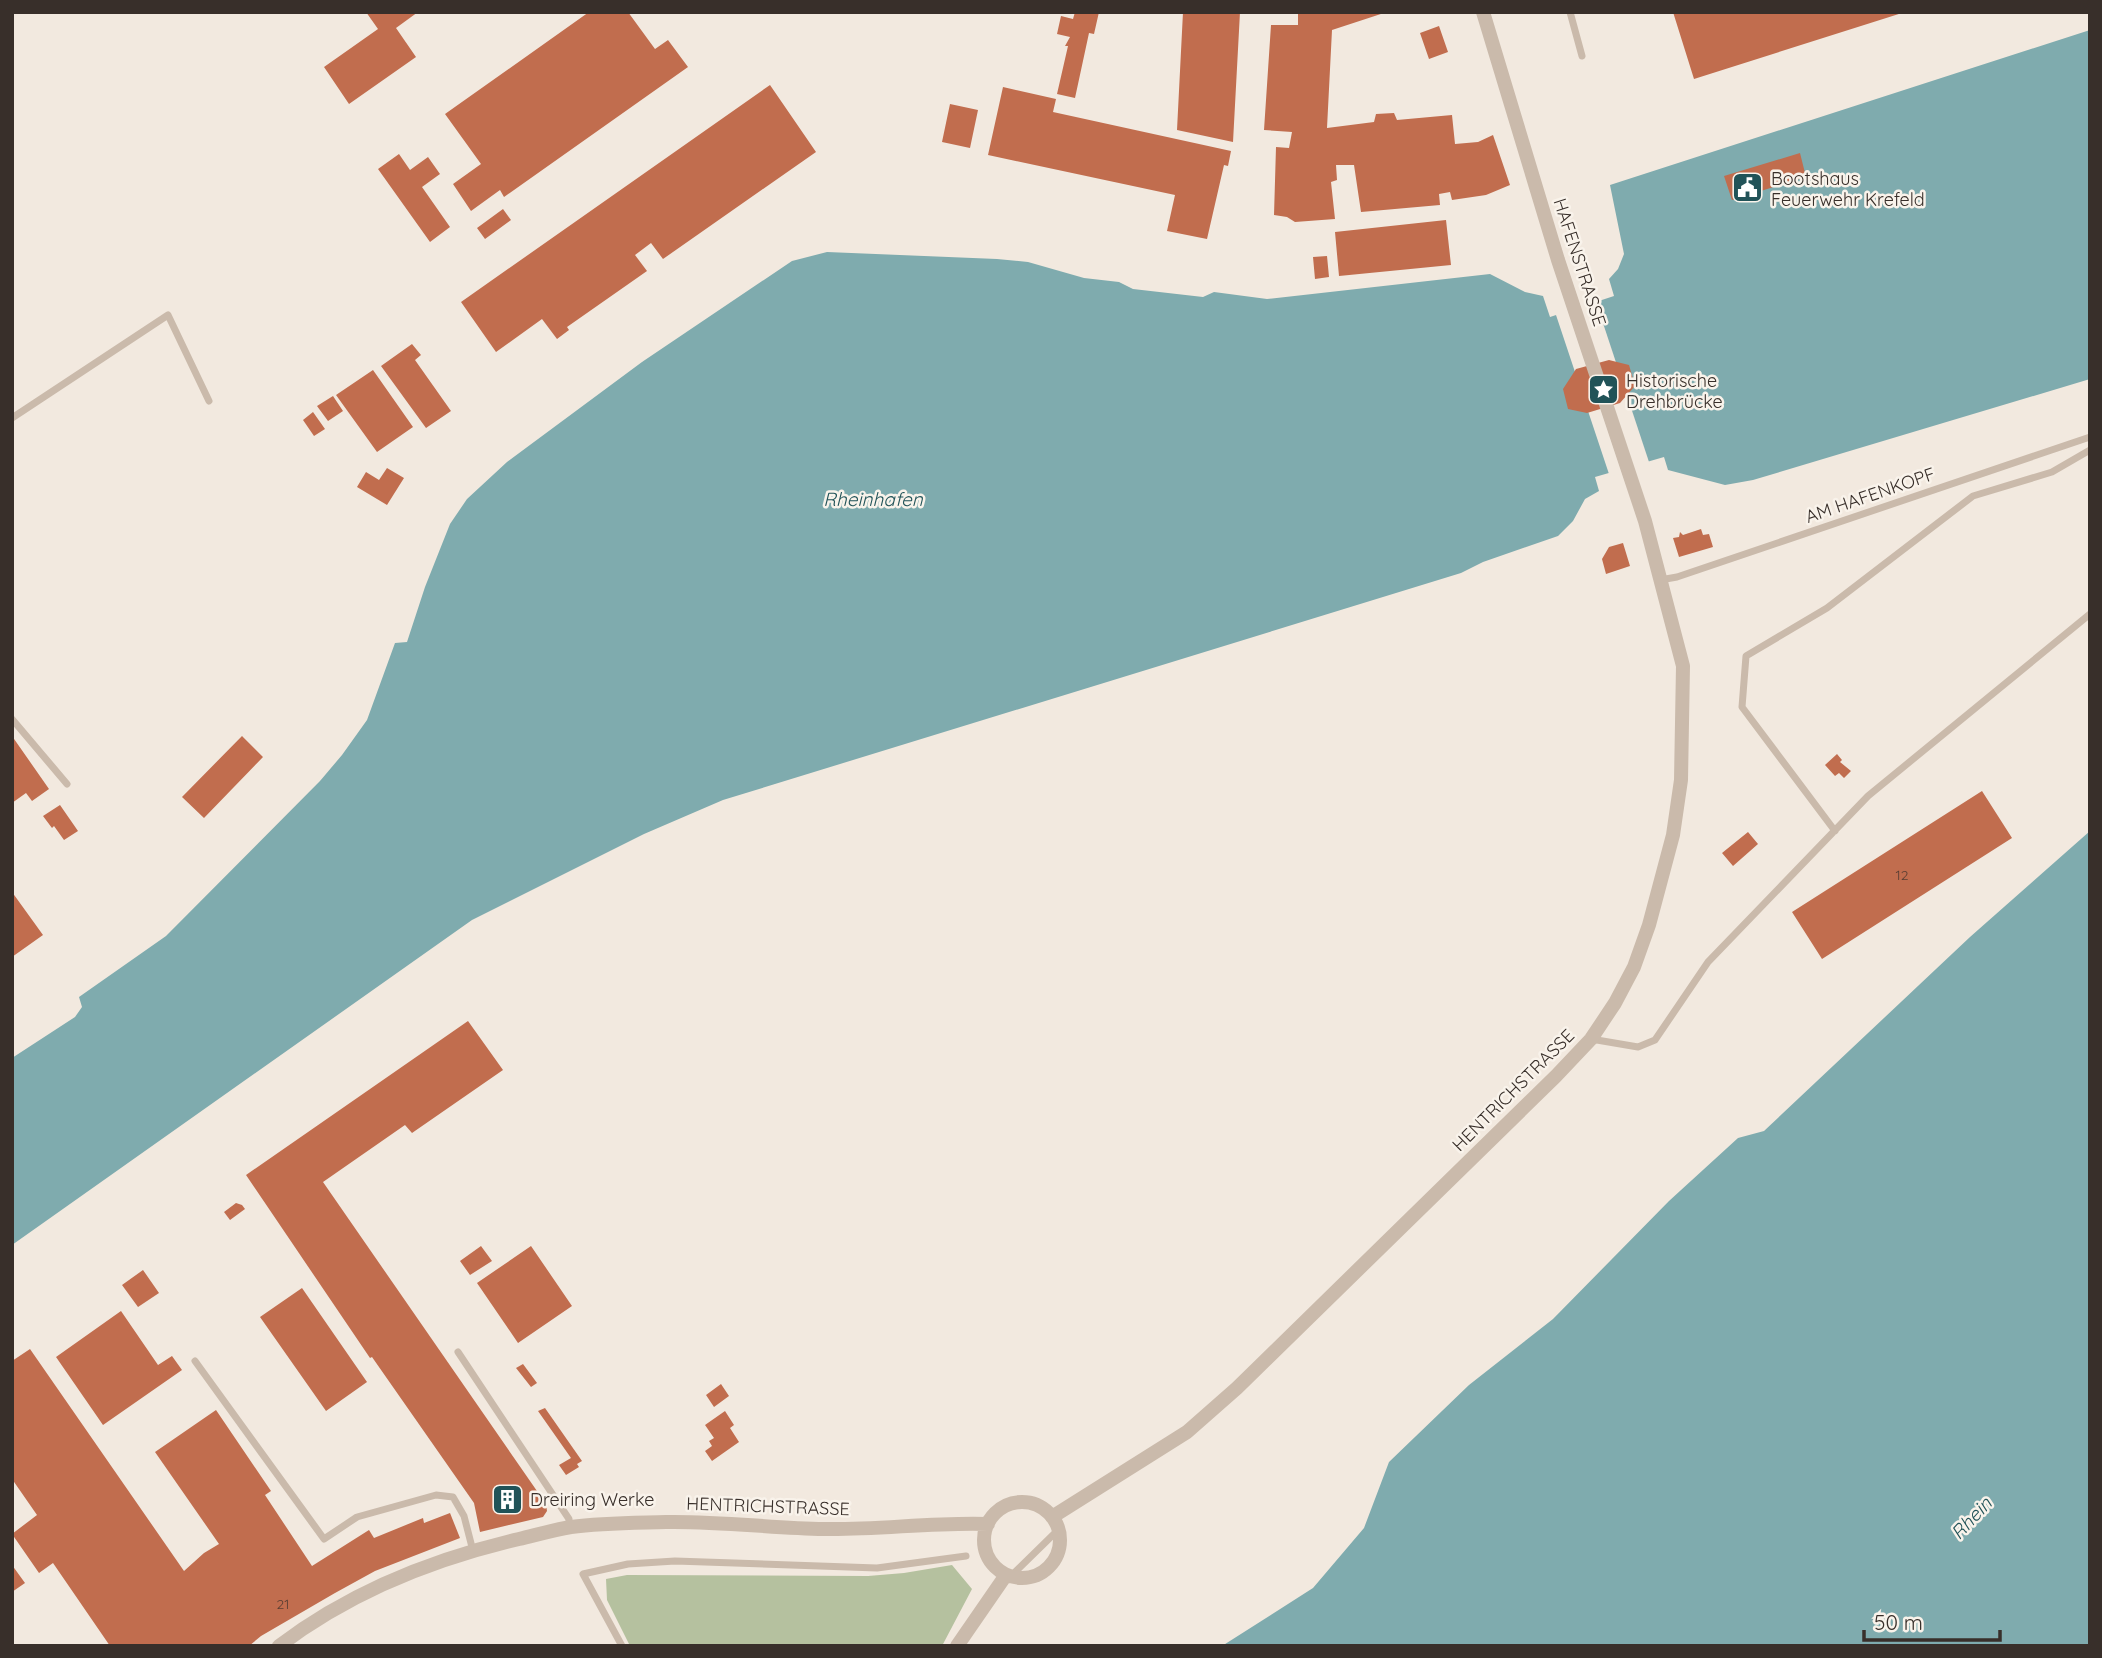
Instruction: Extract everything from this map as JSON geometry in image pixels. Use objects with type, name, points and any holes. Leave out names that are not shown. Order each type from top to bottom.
[{"type":"street","name":"HAFENSTRASSE","points":[[1483,12],[1558,260],[1645,521]]},
{"type":"street","name":"HENTRICHSTRASSE","points":[[1055,1523],[1187,1432],[1237,1388],[1556,1076],[1591,1039],[1615,1003],[1634,967],[1649,925],[1673,835],[1681,780],[1684,666],[1645,521]]},
{"type":"street","points":[[1016,1503],[1031,1503],[1043,1508],[1055,1523],[1061,1537],[1059,1550],[1051,1566],[1041,1574],[1029,1578],[1009,1576],[992,1563],[985,1550],[988,1524],[1001,1509],[1016,1503]]},
{"type":"street","name":"HENTRICHSTRASSE","points":[[279,1646],[307,1625],[376,1587],[435,1562],[569,1528],[668,1522],[822,1529],[891,1528],[947,1522],[988,1524]]},
{"type":"street","points":[[957,1646],[1009,1576]]},
{"type":"lane","points":[[1570,12],[1582,56]]},
{"type":"lane","points":[[12,418],[168,315],[209,401]]},
{"type":"lane","name":"AM HAFENKOPF","points":[[1660,580],[1677,577],[2090,437]]},
{"type":"lane","points":[[1835,831],[1742,707],[1746,656],[1827,608],[1973,496],[2052,472],[2090,450]]},
{"type":"lane","points":[[1591,1039],[1638,1047],[1655,1040],[1708,962],[1868,796],[2090,614]]},
{"type":"lane","points":[[12,719],[67,784]]},
{"type":"lane","points":[[458,1352],[569,1519],[569,1528]]},
{"type":"lane","points":[[195,1361],[324,1539],[358,1517],[436,1495],[453,1497],[464,1516],[473,1551]]},
{"type":"lane","points":[[1009,1576],[1055,1523]]},
{"type":"lane","points":[[622,1646],[583,1574],[628,1564],[675,1561],[877,1568],[966,1556]]},
{"type":"green space","points":[[952,1565],[972,1589],[942,1646],[630,1646],[607,1600],[606,1579],[627,1575],[868,1576]]},
{"type":"water","name":"Rheinhafen","points":[[2090,30],[2090,379],[1753,480],[1725,485],[1668,470],[1664,457],[1595,477],[1599,491],[1585,499],[1573,521],[1558,536],[1483,562],[1461,573],[723,800],[644,834],[472,920],[12,1245],[12,1058],[75,1017],[82,1007],[79,997],[166,936],[320,781],[342,755],[367,720],[395,643],[407,642],[450,524],[467,499],[507,462],[642,362],[792,261],[827,252],[997,259],[1028,262],[1084,278],[1119,282],[1133,289],[1203,297],[1214,292],[1267,299],[1490,274],[1525,292],[1543,296],[1550,317],[1614,296],[1609,279],[1618,269],[1624,254],[1610,185]]},
{"type":"water","name":"Rhein","points":[[2090,831],[2090,1646],[1222,1646],[1313,1588],[1364,1528],[1389,1462],[1469,1385],[1553,1319],[1669,1201],[1738,1138],[1764,1131],[1970,937]]},
{"type":"pier","name":"Historische Drehbrücke","points":[[1595,299],[1650,465],[1610,477],[1555,312]]},
{"type":"building","points":[[366,12],[418,12],[396,28],[416,57],[349,104],[324,67],[378,29]]},
{"type":"building","points":[[589,12],[628,12],[655,49],[668,40],[688,67],[504,197],[500,190],[471,211],[453,184],[481,164],[445,114]]},
{"type":"building","points":[[1075,12],[1099,12],[1094,34],[1089,33],[1075,98],[1057,94],[1068,46],[1065,46],[1070,37],[1057,34],[1061,16],[1073,19]]},
{"type":"building","points":[[1183,12],[1240,12],[1233,142],[1177,130]]},
{"type":"building","points":[[1298,12],[1387,12],[1332,30],[1327,128],[1374,122],[1376,114],[1394,113],[1397,120],[1452,115],[1455,144],[1478,142],[1493,135],[1510,185],[1486,195],[1452,200],[1450,192],[1439,194],[1440,205],[1361,212],[1354,165],[1336,165],[1337,180],[1331,182],[1335,219],[1295,222],[1287,217],[1274,215],[1276,147],[1289,148],[1292,132],[1264,130],[1271,25],[1298,25]]},
{"type":"building","points":[[1673,12],[1902,12],[1902,13],[1694,79]]},
{"type":"building","points":[[1439,26],[1448,52],[1429,59],[1420,33]]},
{"type":"building","points":[[770,85],[816,152],[663,259],[651,243],[635,255],[647,271],[567,327],[569,330],[557,339],[542,319],[496,352],[461,302]]},
{"type":"building","points":[[1003,87],[1056,99],[1053,112],[1231,151],[1228,166],[1224,165],[1207,239],[1167,231],[1175,195],[988,155]]},
{"type":"building","points":[[950,104],[978,110],[970,148],[942,142]]},
{"type":"building","name":"Bootshaus Feuerwehr Krefeld","points":[[1800,153],[1806,177],[1732,200],[1724,176]]},
{"type":"building","points":[[399,154],[410,170],[428,157],[440,174],[422,187],[450,227],[430,242],[378,169]]},
{"type":"building","points":[[503,209],[511,220],[485,239],[477,228]]},
{"type":"building","points":[[1446,220],[1451,265],[1339,276],[1335,232]]},
{"type":"building","points":[[1327,256],[1329,277],[1315,279],[1313,257]]},
{"type":"building","points":[[412,344],[421,355],[415,360],[451,411],[426,428],[381,366]]},
{"type":"building","points":[[1609,360],[1629,365],[1635,386],[1620,403],[1587,413],[1568,409],[1563,389],[1576,369]]},
{"type":"building","points":[[373,370],[413,427],[377,452],[336,395]]},
{"type":"building","points":[[333,396],[343,411],[328,421],[317,406]]},
{"type":"building","points":[[313,412],[325,429],[314,436],[303,420]]},
{"type":"building","points":[[387,468],[404,478],[387,505],[357,487],[366,472],[379,480]]},
{"type":"building","points":[[1701,529],[1703,535],[1709,534],[1713,547],[1679,557],[1673,538],[1679,537],[1680,532],[1683,535]]},
{"type":"building","points":[[1623,543],[1630,566],[1606,574],[1602,559],[1609,547]]},
{"type":"building","points":[[12,736],[49,789],[32,801],[26,793],[12,803]]},
{"type":"building","points":[[242,736],[263,757],[204,818],[182,797]]},
{"type":"building","points":[[1837,754],[1842,760],[1840,762],[1851,771],[1844,778],[1839,773],[1835,776],[1825,765]]},
{"type":"building","points":[[1982,791],[2012,838],[1822,959],[1792,912]]},
{"type":"building","points":[[60,805],[78,831],[64,840],[43,816]]},
{"type":"building","points":[[1748,832],[1758,844],[1733,866],[1722,853]]},
{"type":"building","points":[[12,892],[43,935],[12,957]]},
{"type":"building","points":[[468,1021],[503,1070],[412,1133],[405,1125],[323,1182],[546,1504],[547,1511],[543,1517],[480,1532],[474,1503],[372,1357],[370,1358],[246,1175]]},
{"type":"building","points":[[236,1203],[245,1209],[230,1220],[224,1212]]},
{"type":"building","points":[[481,1246],[492,1261],[470,1275],[460,1261]]},
{"type":"building","points":[[531,1246],[572,1306],[518,1343],[477,1283]]},
{"type":"building","points":[[143,1270],[159,1293],[138,1307],[122,1285]]},
{"type":"building","points":[[302,1288],[367,1382],[326,1411],[260,1317]]},
{"type":"building","points":[[121,1311],[158,1365],[172,1356],[182,1370],[103,1425],[56,1357]]},
{"type":"building","points":[[30,1349],[184,1571],[219,1544],[155,1452],[216,1410],[271,1491],[265,1495],[312,1566],[369,1530],[374,1538],[423,1518],[424,1523],[450,1513],[460,1538],[375,1571],[261,1636],[249,1646],[110,1646],[53,1563],[39,1573],[12,1534],[37,1515],[12,1479],[12,1361]]},
{"type":"building","points":[[523,1364],[537,1383],[531,1387],[516,1368]]},
{"type":"building","points":[[721,1384],[729,1396],[714,1407],[706,1395]]},
{"type":"building","points":[[545,1408],[582,1461],[577,1464],[579,1467],[566,1475],[559,1465],[571,1458],[538,1411]]},
{"type":"building","points":[[725,1411],[734,1425],[730,1428],[739,1442],[712,1461],[705,1451],[712,1446],[709,1441],[714,1438],[705,1425]]},
{"type":"building","points":[[12,1565],[25,1583],[12,1592]]},
{"type":"place","name":"Bootshaus Feuerwehr Krefeld","points":[[1748,188]]},
{"type":"place","name":"Historische Drehbrücke","points":[[1603,390]]},
{"type":"place","name":"Dreiring Werke","points":[[507,1499]]}]
